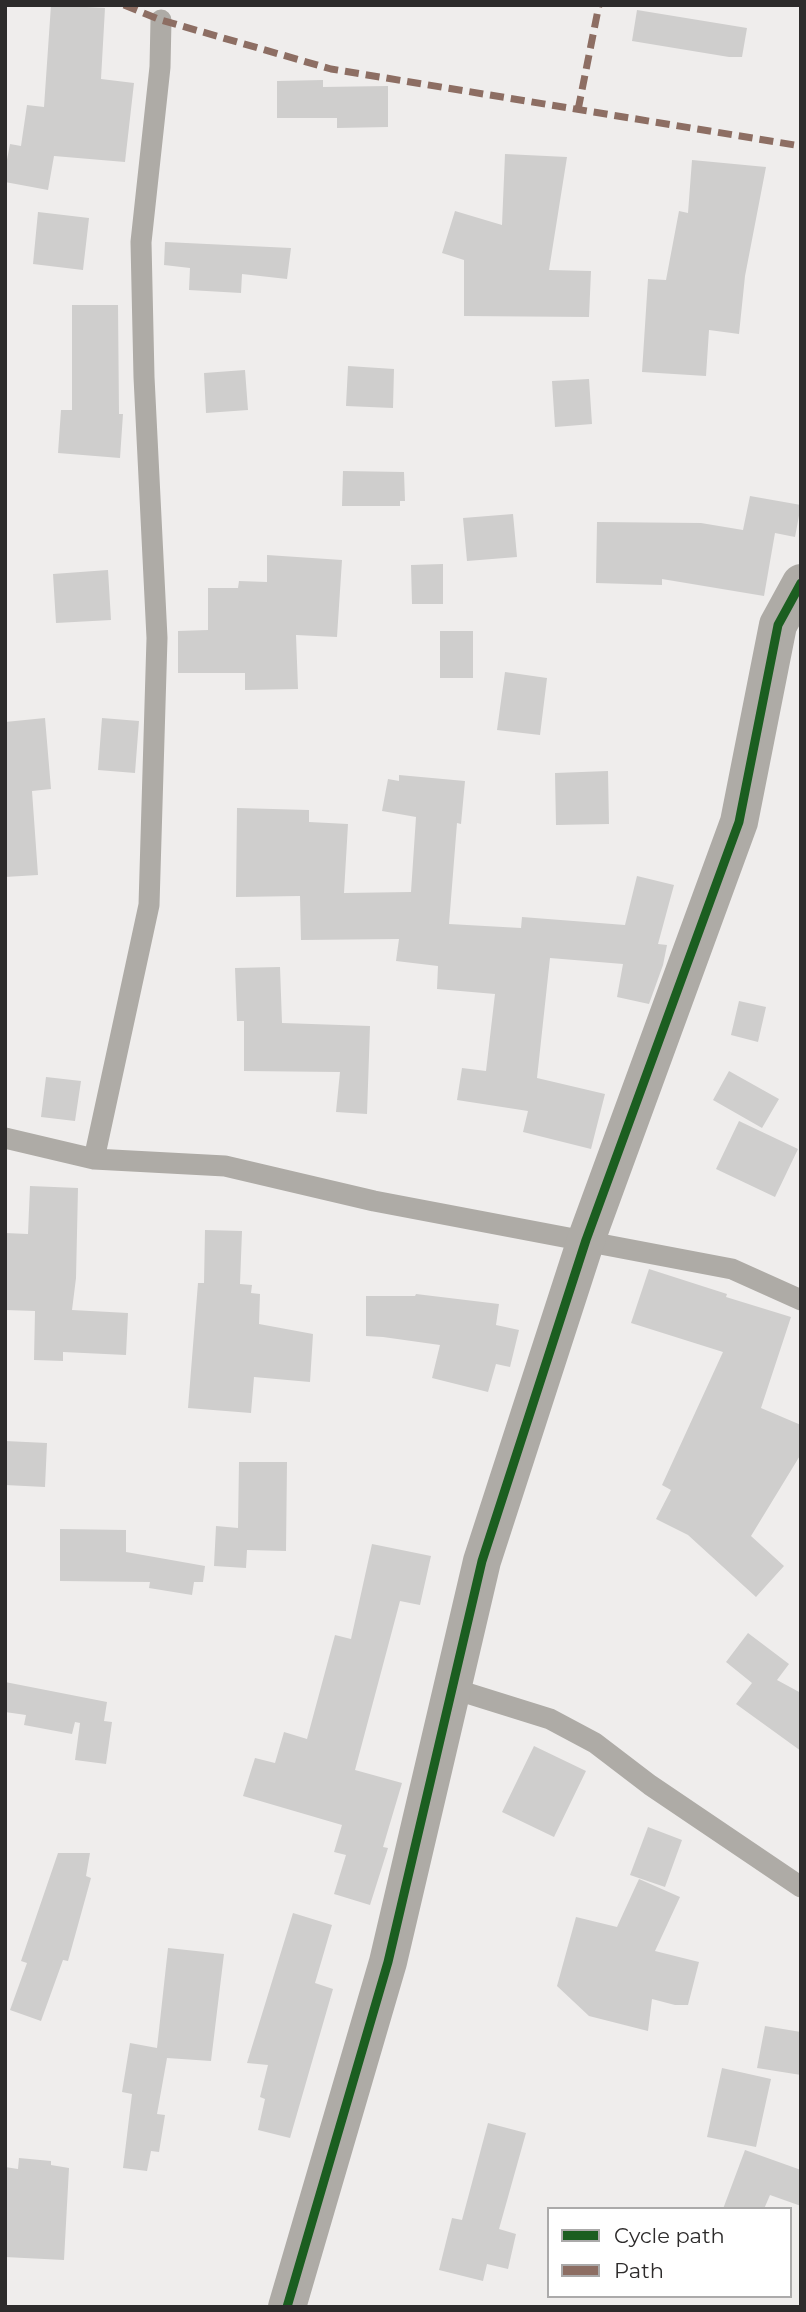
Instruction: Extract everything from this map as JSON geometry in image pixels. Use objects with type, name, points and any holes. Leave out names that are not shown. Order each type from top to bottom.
[{"type":"street","points":[[287,2307],[388,1962],[482,1561],[586,1240],[739,822],[779,625],[801,583]]},
{"type":"lane","points":[[94,1159],[149,905],[157,638],[144,377],[141,242],[160,67],[161,20]]},
{"type":"lane","points":[[5,1138],[94,1159],[225,1166],[374,1201],[732,1269],[801,1300]]},
{"type":"lane","points":[[454,1689],[550,1719],[595,1743],[660,1793],[801,1887]]},
{"type":"building","points":[[51,5],[105,8],[101,79],[134,83],[125,162],[54,156],[48,190],[5,182],[5,170],[10,144],[21,146],[27,105],[44,107]]},
{"type":"building","points":[[637,10],[747,28],[742,57],[632,41]]},
{"type":"building","points":[[323,80],[323,87],[388,86],[388,127],[337,128],[337,118],[277,118],[277,81]]},
{"type":"building","points":[[505,154],[567,157],[549,270],[591,271],[589,317],[464,316],[464,260],[442,253],[455,211],[502,225]]},
{"type":"building","points":[[692,160],[766,167],[745,276],[739,334],[709,330],[706,376],[642,372],[648,279],[666,280],[679,211],[688,213]]},
{"type":"building","points":[[38,212],[89,218],[83,270],[33,264]]},
{"type":"building","points":[[165,242],[291,248],[287,279],[242,274],[241,293],[189,290],[190,268],[164,265]]},
{"type":"building","points":[[72,305],[118,305],[119,414],[123,414],[120,458],[58,453],[61,410],[72,410]]},
{"type":"building","points":[[348,366],[394,369],[393,408],[346,406]]},
{"type":"building","points":[[245,370],[248,410],[206,413],[204,373]]},
{"type":"building","points":[[589,379],[592,424],[555,427],[552,381]]},
{"type":"building","points":[[343,471],[404,472],[405,501],[400,501],[400,506],[342,506]]},
{"type":"building","points":[[750,496],[801,505],[795,537],[775,533],[764,596],[662,579],[662,585],[596,583],[597,522],[701,523],[743,530]]},
{"type":"building","points":[[513,514],[517,557],[467,561],[463,518]]},
{"type":"building","points":[[267,555],[342,560],[337,637],[296,635],[298,689],[245,690],[245,673],[178,673],[178,631],[208,630],[208,588],[238,588],[239,581],[267,582]]},
{"type":"building","points":[[443,564],[443,604],[412,604],[411,565]]},
{"type":"building","points":[[108,570],[111,620],[56,623],[53,574]]},
{"type":"building","points":[[440,631],[473,631],[473,678],[440,678]]},
{"type":"building","points":[[505,672],[547,678],[540,735],[497,730]]},
{"type":"building","points":[[45,718],[51,789],[32,791],[38,875],[5,877],[5,722]]},
{"type":"building","points":[[102,718],[139,721],[135,773],[98,770]]},
{"type":"building","points":[[608,771],[609,824],[556,825],[555,773]]},
{"type":"building","points":[[399,775],[465,781],[461,824],[457,823],[449,924],[521,928],[522,917],[625,925],[637,876],[674,885],[658,944],[667,945],[663,965],[649,1004],[617,997],[623,964],[550,958],[537,1078],[605,1094],[591,1149],[523,1132],[528,1111],[457,1100],[462,1068],[486,1071],[495,994],[437,989],[438,966],[396,961],[399,939],[301,940],[300,896],[236,897],[237,808],[309,810],[309,822],[348,824],[344,893],[411,892],[416,817],[382,811],[388,779],[399,781]]},
{"type":"building","points":[[280,967],[282,1023],[370,1026],[367,1114],[336,1112],[340,1072],[244,1071],[244,1021],[237,1021],[235,968]]},
{"type":"building","points":[[739,1001],[766,1007],[758,1042],[731,1035]]},
{"type":"building","points":[[729,1071],[779,1099],[762,1128],[713,1100]]},
{"type":"building","points":[[46,1077],[81,1081],[75,1121],[41,1117]]},
{"type":"building","points":[[739,1121],[798,1149],[775,1197],[716,1169]]},
{"type":"building","points":[[30,1186],[78,1188],[76,1278],[72,1310],[128,1313],[126,1355],[63,1352],[63,1361],[34,1360],[35,1311],[5,1310],[5,1233],[28,1234]]},
{"type":"building","points":[[205,1230],[242,1231],[240,1284],[252,1285],[251,1293],[260,1294],[259,1324],[313,1334],[310,1382],[254,1377],[251,1413],[188,1408],[198,1283],[204,1283]]},
{"type":"building","points":[[649,1269],[791,1317],[761,1408],[801,1425],[801,1454],[751,1536],[784,1566],[756,1597],[688,1535],[656,1519],[671,1490],[662,1485],[723,1352],[631,1323]]},
{"type":"building","points":[[416,1294],[499,1304],[496,1325],[519,1330],[510,1367],[496,1364],[488,1392],[432,1378],[440,1345],[366,1336],[366,1296]]},
{"type":"building","points":[[5,1441],[47,1443],[45,1487],[5,1485]]},
{"type":"building","points":[[239,1462],[287,1462],[286,1551],[247,1550],[246,1568],[214,1566],[216,1526],[238,1528]]},
{"type":"building","points":[[60,1529],[126,1530],[126,1552],[205,1566],[203,1582],[194,1582],[192,1595],[149,1588],[150,1582],[60,1581]]},
{"type":"building","points":[[372,1544],[431,1556],[420,1605],[400,1601],[355,1770],[402,1783],[383,1847],[388,1848],[370,1905],[334,1894],[346,1855],[334,1852],[342,1825],[243,1796],[255,1758],[275,1763],[284,1732],[307,1739],[335,1635],[351,1639]]},
{"type":"building","points":[[748,1633],[789,1664],[777,1680],[801,1693],[801,1751],[736,1704],[752,1683],[726,1662]]},
{"type":"building","points":[[5,1682],[107,1702],[104,1721],[112,1722],[106,1764],[75,1760],[80,1723],[75,1722],[72,1734],[24,1725],[26,1715],[5,1712]]},
{"type":"building","points":[[534,1746],[586,1771],[554,1837],[502,1812]]},
{"type":"building","points":[[648,1827],[682,1840],[665,1887],[630,1875]]},
{"type":"building","points":[[58,1853],[90,1853],[86,1876],[91,1878],[68,1961],[63,1960],[41,2021],[10,2010],[27,1963],[21,1961]]},
{"type":"building","points":[[639,1879],[680,1897],[655,1951],[699,1962],[688,2005],[675,2005],[652,1999],[648,2031],[589,2016],[557,1986],[576,1917],[617,1927]]},
{"type":"building","points":[[293,1913],[332,1925],[315,1983],[333,1989],[290,2138],[258,2130],[265,2099],[260,2097],[268,2065],[247,2063]]},
{"type":"building","points":[[168,1948],[224,1954],[211,2061],[167,2058],[157,2114],[165,2115],[159,2152],[151,2151],[147,2171],[123,2168],[132,2094],[122,2092],[130,2043],[157,2048]]},
{"type":"building","points":[[765,2026],[801,2032],[801,2075],[757,2068]]},
{"type":"building","points":[[722,2068],[771,2079],[756,2147],[707,2137]]},
{"type":"building","points":[[488,2123],[526,2133],[499,2229],[516,2234],[508,2269],[487,2264],[483,2281],[439,2270],[452,2218],[462,2220]]},
{"type":"building","points":[[745,2150],[801,2170],[801,2206],[770,2195],[765,2207],[724,2207]]},
{"type":"building","points":[[19,2158],[51,2161],[51,2165],[69,2168],[64,2260],[5,2257],[5,2167],[18,2169]]},
{"type":"marked path","points":[[124,5],[161,20],[331,69],[801,146]]},
{"type":"marked path","points":[[578,110],[599,5]]},
{"type":"cycle path","points":[[287,2307],[388,1962],[482,1561],[586,1240],[739,822],[778,625],[801,583]]}]
